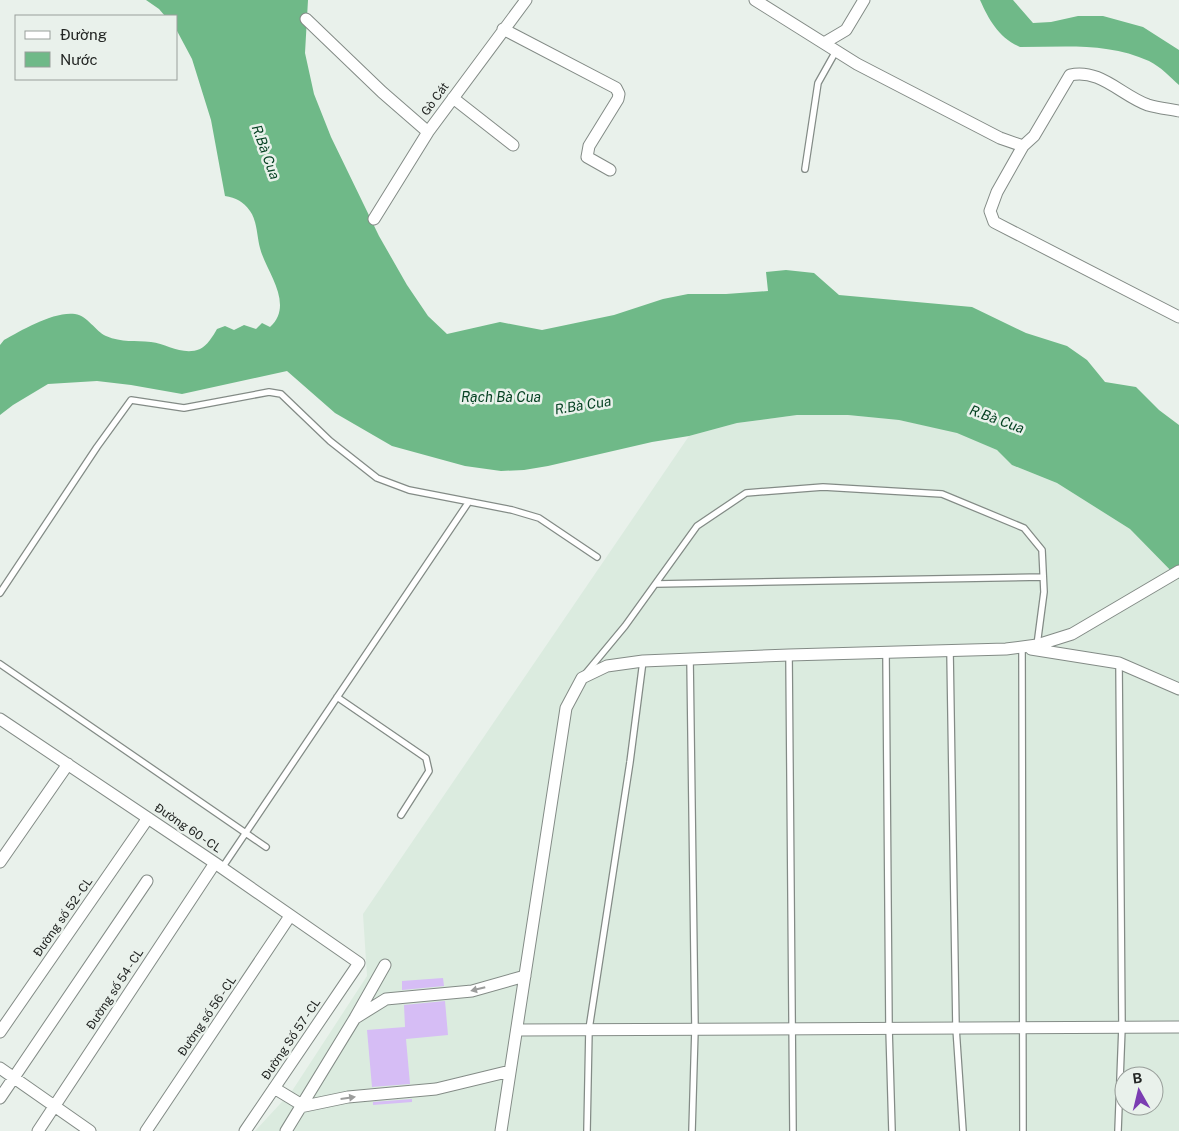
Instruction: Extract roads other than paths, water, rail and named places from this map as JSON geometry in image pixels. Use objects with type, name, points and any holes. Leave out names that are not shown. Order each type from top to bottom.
[{"type":"street","name":"Gò Cát","points":[[374,219],[428,132],[526,0]]},
{"type":"street","points":[[755,0],[857,64],[1000,138],[1023,146]]},
{"type":"street","points":[[824,43],[846,30],[864,0]]},
{"type":"street","points":[[306,19],[382,92],[428,132]]},
{"type":"street","points":[[503,29],[616,88],[619,94],[618,99],[589,146],[586,157],[610,170]]},
{"type":"street","points":[[1179,111],[1148,104],[1103,80],[1081,72],[1070,74],[1034,136],[1023,146],[997,192],[990,211],[994,222],[1179,317]]},
{"type":"street","points":[[453,98],[513,145]]},
{"type":"street","points":[[501,1131],[566,708],[582,678],[607,666],[643,661],[789,654],[950,651],[1037,645],[1072,634],[1179,570]]},
{"type":"street","points":[[1022,647],[1119,663],[1179,689]]},
{"type":"street","name":"Đường 60 - CL","points":[[0,719],[219,865],[359,963]]},
{"type":"street","points":[[0,862],[68,764]]},
{"type":"street","name":"Đường số 52 - CL","points":[[0,1032],[148,818]]},
{"type":"street","name":"Đường số 54 - CL","points":[[38,1131],[219,865]]},
{"type":"street","points":[[0,1098],[147,881]]},
{"type":"street","name":"Đường số 56 - CL","points":[[146,1131],[290,916]]},
{"type":"street","name":"Đường Số 57 - CL","points":[[245,1131],[359,963]]},
{"type":"street","points":[[286,1131],[385,966]]},
{"type":"street","points":[[355,1018],[386,999],[472,991],[525,976]]},
{"type":"street","points":[[517,1030],[1179,1027]]},
{"type":"street","points":[[0,1068],[90,1131]]},
{"type":"street","points":[[274,1088],[301,1106],[348,1097],[436,1089],[510,1071]]},
{"type":"lane","points":[[805,169],[818,83],[836,51]]},
{"type":"lane","points":[[0,593],[97,447],[131,400],[184,408],[269,392],[281,394],[330,441],[377,478],[409,490],[512,510],[538,518],[597,557]]},
{"type":"lane","points":[[582,678],[625,626],[697,526],[746,493],[823,487],[942,494],[1024,528],[1042,550],[1044,592],[1037,645]]},
{"type":"lane","points":[[219,865],[246,833],[468,502]]},
{"type":"lane","points":[[656,584],[1044,577]]},
{"type":"lane","points":[[1022,647],[1023,1131]]},
{"type":"lane","points":[[950,651],[956,1028],[963,1131]]},
{"type":"lane","points":[[886,653],[889,1028],[892,1131]]},
{"type":"lane","points":[[789,654],[793,1131]]},
{"type":"lane","points":[[690,658],[695,1029],[692,1131]]},
{"type":"lane","points":[[587,1131],[589,1029],[630,762],[643,661]]},
{"type":"lane","points":[[1118,1131],[1122,1027],[1119,663]]},
{"type":"lane","points":[[0,664],[266,847]]},
{"type":"lane","points":[[337,697],[426,758],[429,771],[401,815]]},
{"type":"water","name":"Rạch Bà Cua","points":[[146,0],[308,0],[305,53],[314,94],[331,137],[379,236],[407,285],[428,316],[447,334],[500,322],[542,330],[614,315],[663,299],[688,294],[768,291],[766,272],[786,270],[814,273],[839,295],[972,307],[1026,333],[1067,346],[1087,360],[1105,382],[1136,387],[1159,410],[1179,425],[1179,579],[1130,529],[1057,483],[1012,465],[997,450],[957,433],[899,420],[848,415],[797,415],[737,423],[689,436],[652,442],[548,466],[501,471],[465,466],[392,446],[335,413],[287,371],[182,394],[97,381],[48,384],[0,415],[0,345],[11,336],[48,318],[67,314],[80,315],[102,334],[112,338],[151,342],[175,349],[194,351],[203,348],[217,329],[225,326],[234,330],[244,325],[256,329],[262,323],[270,327],[277,318],[280,308],[277,288],[263,257],[252,215],[242,202],[225,196],[211,120],[192,59],[178,33],[178,15],[164,15]]},
{"type":"water","points":[[980,0],[1013,0],[1033,23],[1051,22],[1078,16],[1103,16],[1143,27],[1179,50],[1179,85],[1153,63],[1118,51],[1069,46],[1020,47],[1000,33],[987,15]]},
{"type":"water label","name":"R.Bà Cua","points":[[266,152]]},
{"type":"water label","name":"R.Bà Cua","points":[[583,405]]},
{"type":"water label","name":"R.Bà Cua","points":[[997,419]]}]
